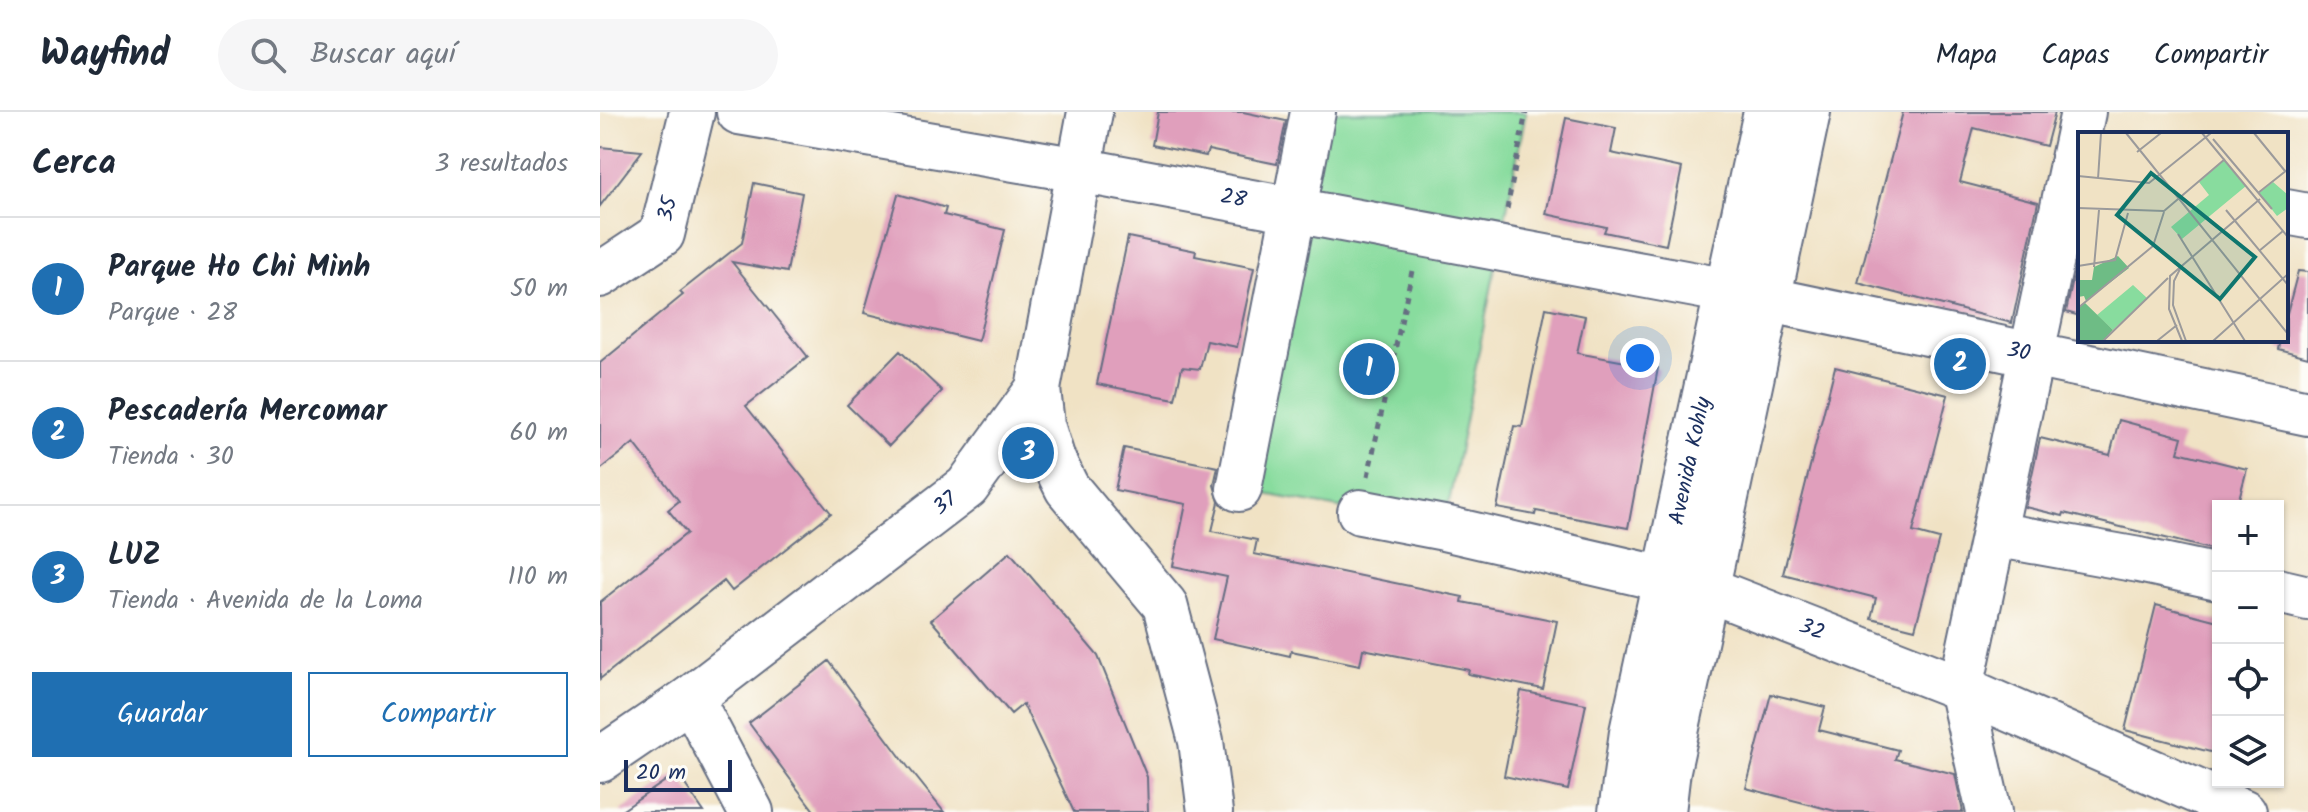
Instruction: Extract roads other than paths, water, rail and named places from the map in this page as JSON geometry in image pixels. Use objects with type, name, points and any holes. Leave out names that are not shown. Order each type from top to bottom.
[{"type":"street","name":"35","points":[[600,275],[662,234],[692,112]]},
{"type":"street","name":"28","points":[[739,112],[1079,170],[1747,295]]},
{"type":"street","name":"37","points":[[600,760],[691,698],[967,487],[1038,389],[1090,112]]},
{"type":"street","points":[[1239,489],[1313,112]]},
{"type":"street","name":"Avenida Kohly","points":[[1663,812],[1686,584],[1747,295],[1766,112]]},
{"type":"street","name":"Avenida Kohly","points":[[1747,295],[1808,112]]},
{"type":"street","points":[[2081,132],[2083,112]]},
{"type":"street","points":[[1989,812],[1961,688],[2076,171]]},
{"type":"street","points":[[2288,212],[2308,216]]},
{"type":"street","name":"30","points":[[1747,295],[2308,413]]},
{"type":"street","points":[[1038,389],[1042,425],[1053,460],[1067,488],[1165,605],[1201,741],[1210,812]]},
{"type":"street","name":"32","points":[[1360,512],[1444,528],[1686,584],[1961,688],[2244,812]]},
{"type":"street","points":[[1994,534],[2212,576]]},
{"type":"street","name":"Avenida Kohly","points":[[1621,812],[1632,732],[1686,584]]},
{"type":"street","points":[[2284,592],[2308,598]]},
{"type":"street","points":[[691,698],[751,812]]},
{"type":"place","name":"Pescadería Mercomar","points":[[1960,364]]},
{"type":"place","name":"Parque Ho Chi Minh","points":[[1369,369]]},
{"type":"place","name":"LUZ","points":[[1028,453]]}]
